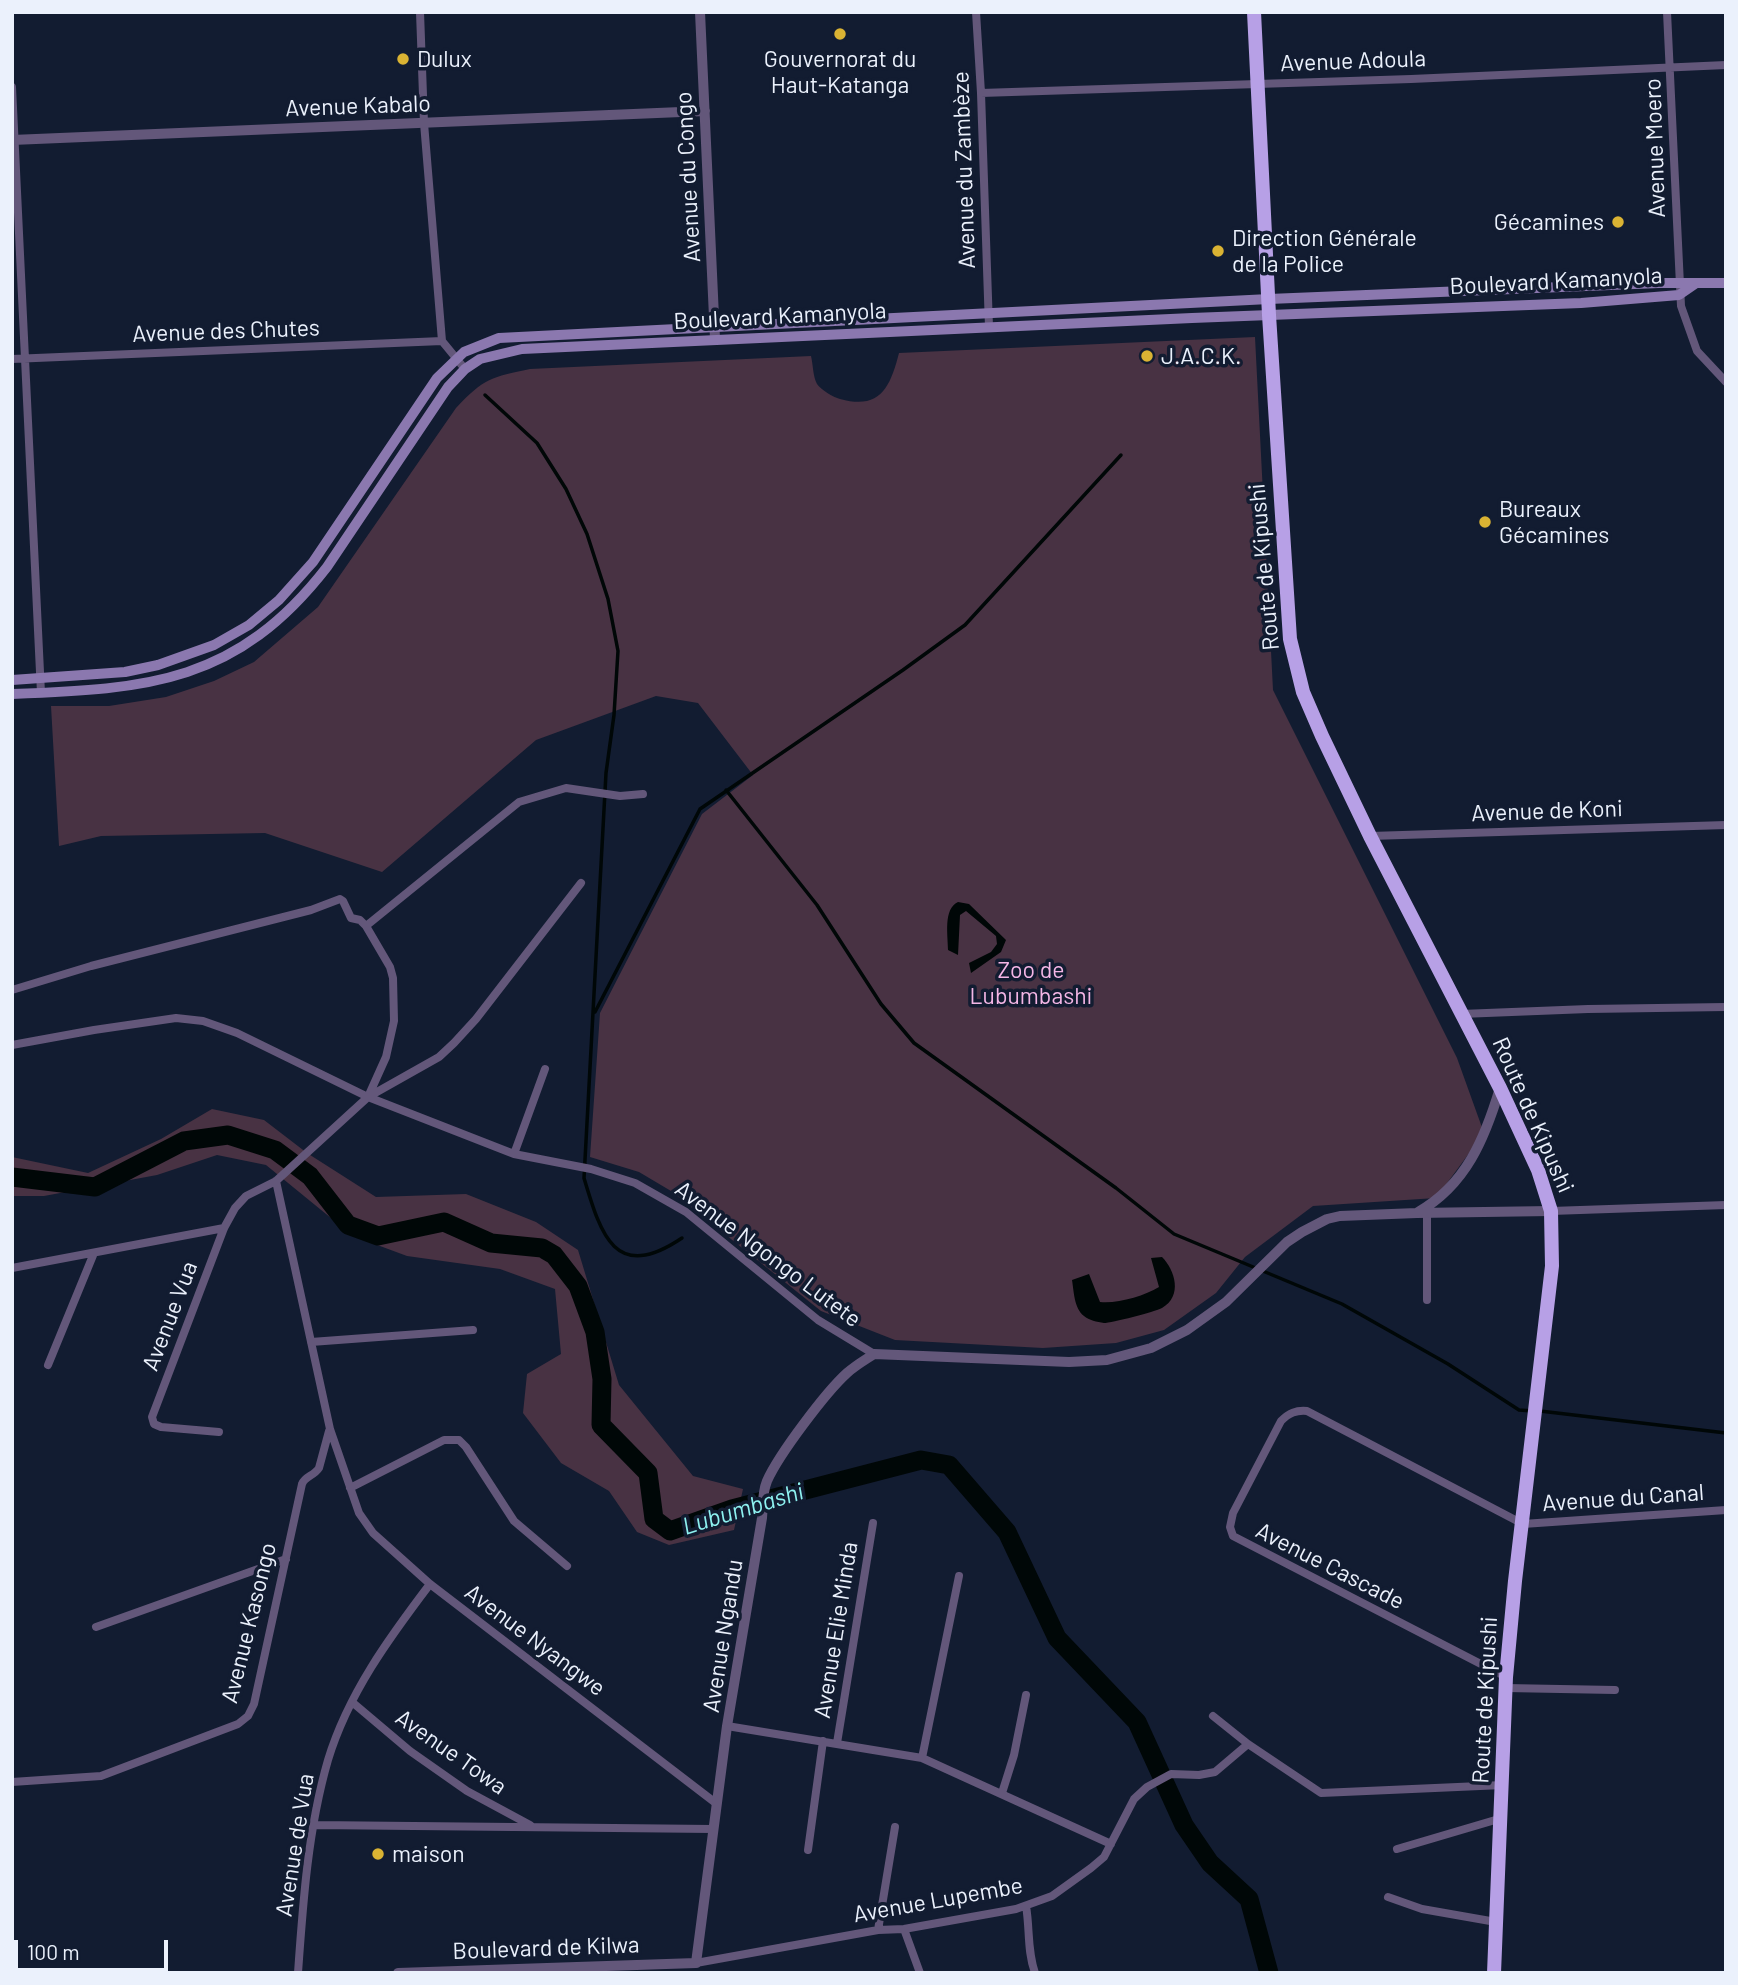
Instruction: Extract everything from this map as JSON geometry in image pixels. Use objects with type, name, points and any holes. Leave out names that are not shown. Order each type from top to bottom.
[{"type":"highway","name":"Route de Kipushi","points":[[1254,12],[1269,315],[1292,648],[1303,692],[1313,716],[1370,836],[1500,1088],[1538,1170],[1551,1211],[1552,1266],[1515,1581],[1506,1683],[1493,1973]]},
{"type":"main road","name":"Boulevard Kamanyola","points":[[12,680],[125,672],[158,665],[205,649],[249,625],[279,600],[313,562],[430,388],[456,358],[479,344],[499,338],[1269,299],[1679,282],[1695,285],[1726,283]]},
{"type":"main road","name":"Boulevard Kamanyola","points":[[12,694],[140,684],[181,675],[239,650],[307,592],[327,567],[448,387],[465,369],[489,355],[522,349],[715,339],[1581,303],[1679,295],[1695,285]]},
{"type":"street","points":[[420,12],[424,122],[442,341],[465,369]]},
{"type":"street","name":"Avenue du Congo","points":[[700,12],[715,339]]},
{"type":"street","name":"Avenue du Zambèze","points":[[976,12],[989,327]]},
{"type":"street","name":"Avenue Moero","points":[[1667,12],[1679,295],[1697,351],[1726,382]]},
{"type":"street","name":"Avenue Adoula","points":[[981,93],[1726,65]]},
{"type":"street","points":[[12,87],[41,693]]},
{"type":"street","name":"Avenue Kabalo","points":[[14,140],[705,111]]},
{"type":"street","name":"Avenue des Chutes","points":[[12,359],[442,341]]},
{"type":"street","points":[[366,926],[519,802],[566,788],[620,796],[643,794]]},
{"type":"street","name":"Avenue de Koni","points":[[1370,836],[1726,825]]},
{"type":"street","points":[[368,1097],[439,1057],[454,1043],[476,1020],[581,883]]},
{"type":"street","points":[[12,990],[92,966],[311,910],[340,899],[351,917],[366,926],[390,967],[395,990],[394,1021],[386,1058],[368,1097]]},
{"type":"street","points":[[1461,1014],[1726,1007]]},
{"type":"street","name":"Avenue Ngongo Lutete","points":[[12,1045],[176,1018],[203,1021],[237,1033],[368,1097],[514,1154],[591,1169],[635,1183],[686,1212],[818,1320],[874,1354],[1069,1362],[1107,1360],[1151,1348],[1187,1330],[1226,1302],[1302,1231],[1327,1219],[1422,1212],[1551,1211]]},
{"type":"street","points":[[514,1154],[545,1069]]},
{"type":"street","points":[[1426,1300],[1422,1212],[1441,1196],[1469,1165],[1483,1139],[1500,1088]]},
{"type":"street","name":"Avenue Vua","points":[[219,1432],[161,1427],[154,1424],[152,1417],[224,1228],[235,1208],[246,1196],[277,1180],[368,1097]]},
{"type":"street","name":"Avenue Nyangwe","points":[[277,1180],[330,1429],[359,1513],[373,1533],[430,1584],[717,1804]]},
{"type":"street","points":[[1551,1211],[1726,1205]]},
{"type":"street","points":[[12,1268],[224,1228]]},
{"type":"street","points":[[48,1365],[94,1252]]},
{"type":"street","points":[[311,1342],[473,1330]]},
{"type":"street","name":"Avenue Ngandu","points":[[696,1963],[727,1726],[764,1492],[776,1465],[828,1395],[849,1371],[874,1354]]},
{"type":"street","name":"Avenue Cascade","points":[[1506,1683],[1237,1539],[1231,1532],[1231,1519],[1281,1421],[1286,1415],[1299,1410],[1307,1411],[1523,1524]]},
{"type":"street","name":"Avenue Kasongo","points":[[12,1782],[101,1776],[243,1721],[254,1703],[302,1484],[305,1478],[313,1475],[319,1468],[330,1429]]},
{"type":"street","points":[[350,1488],[436,1443],[449,1439],[459,1440],[514,1521],[567,1566]]},
{"type":"street","name":"Avenue du Canal","points":[[1523,1524],[1726,1510]]},
{"type":"street","name":"Avenue Elie Minda","points":[[837,1743],[873,1524]]},
{"type":"street","points":[[96,1627],[286,1559]]},
{"type":"street","points":[[922,1758],[959,1576]]},
{"type":"street","name":"Avenue de Vua","points":[[298,1973],[305,1878],[328,1759],[352,1702],[389,1637],[430,1584]]},
{"type":"street","points":[[1506,1683],[1615,1690]]},
{"type":"street","points":[[1002,1793],[1014,1755],[1026,1695]]},
{"type":"street","name":"Avenue Towa","points":[[352,1702],[410,1751],[467,1791],[533,1827]]},
{"type":"street","points":[[1213,1716],[1248,1744],[1315,1790],[1327,1794],[1503,1785]]},
{"type":"street","points":[[727,1726],[922,1758],[1111,1844]]},
{"type":"street","points":[[808,1850],[823,1741]]},
{"type":"street","name":"Avenue Lupembe","points":[[696,1963],[878,1930],[904,1929],[1026,1906],[1052,1896],[1104,1857],[1134,1798],[1151,1783],[1171,1774],[1199,1775],[1215,1772],[1248,1744]]},
{"type":"street","points":[[1397,1849],[1502,1818]]},
{"type":"street","name":"Avenue Towa","points":[[314,1825],[713,1829]]},
{"type":"street","points":[[878,1930],[895,1828]]},
{"type":"street","points":[[1388,1897],[1422,1909],[1496,1922]]},
{"type":"street","points":[[1026,1906],[1030,1928],[1028,1952],[1035,1973]]},
{"type":"street","points":[[904,1929],[920,1973]]},
{"type":"street","name":"Boulevard de Kilwa","points":[[398,1973],[550,1971],[696,1963]]},
{"type":"green space","name":"Zoo de Lubumbashi","points":[[1255,337],[1273,690],[1457,1058],[1484,1133],[1436,1198],[1313,1206],[1245,1257],[1216,1293],[1164,1330],[1116,1343],[1043,1348],[895,1340],[821,1311],[671,1191],[639,1172],[590,1157],[600,1013],[702,814],[753,775],[698,703],[656,696],[536,740],[382,872],[265,833],[101,836],[59,846],[51,706],[109,706],[166,697],[214,681],[254,662],[318,607],[456,408],[489,380],[530,369],[811,356],[816,381],[821,389],[840,399],[854,402],[874,399],[881,393],[892,377],[899,353]]},
{"type":"green space","points":[[212,1109],[264,1120],[307,1153],[376,1197],[466,1194],[536,1222],[578,1250],[619,1385],[693,1476],[743,1489],[734,1530],[669,1545],[637,1532],[609,1491],[561,1463],[523,1413],[527,1374],[561,1354],[555,1289],[500,1269],[407,1256],[353,1236],[266,1165],[217,1155],[157,1175],[44,1196],[12,1196],[12,1157],[88,1173],[161,1139]]},
{"type":"shaded area","points":[[958,902],[969,904],[1006,940],[1001,952],[971,973],[969,963],[991,952],[997,944],[996,936],[966,911],[960,915],[958,955],[948,950],[948,916],[953,905]]},
{"type":"shaded area","points":[[1162,1257],[1173,1276],[1175,1290],[1169,1303],[1162,1308],[1104,1323],[1088,1319],[1078,1309],[1072,1280],[1089,1274],[1100,1302],[1130,1299],[1159,1287],[1151,1258]]},
{"type":"waterway","points":[[485,395],[537,443],[566,489],[587,534],[608,599],[618,651],[614,715],[606,773],[584,1178],[605,1234],[614,1246],[626,1254],[641,1256],[659,1251],[682,1238]]},
{"type":"waterway","points":[[595,1012],[700,809],[965,625],[1121,455]]},
{"type":"waterway","points":[[726,790],[817,905],[881,1004],[914,1043],[1116,1188],[1174,1234],[1342,1304],[1448,1364],[1519,1410],[1533,1411]]},
{"type":"waterway","name":"Lubumbashi","points":[[12,1177],[95,1187],[184,1141],[228,1135],[275,1150],[310,1176],[348,1225],[378,1236],[444,1222],[491,1243],[542,1248],[554,1255],[578,1286],[595,1332],[602,1379],[601,1425],[648,1473],[654,1519],[670,1531],[732,1509],[921,1460],[949,1465],[1007,1532],[1057,1638],[1137,1722],[1184,1825],[1210,1863],[1249,1899],[1269,1973]]},
{"type":"waterway","points":[[1540,1411],[1726,1433]]},
{"type":"place","name":"Gouvernorat du Haut-Katanga","points":[[840,34]]},
{"type":"place","name":"Dulux","points":[[403,59]]},
{"type":"place","name":"Gécamines","points":[[1618,222]]},
{"type":"place","name":"Direction Générale de la Police","points":[[1218,251]]},
{"type":"place","name":"J.A.C.K.","points":[[1147,356]]},
{"type":"place","name":"Bureaux Gécamines","points":[[1485,522]]},
{"type":"place","name":"maison","points":[[378,1854]]}]
